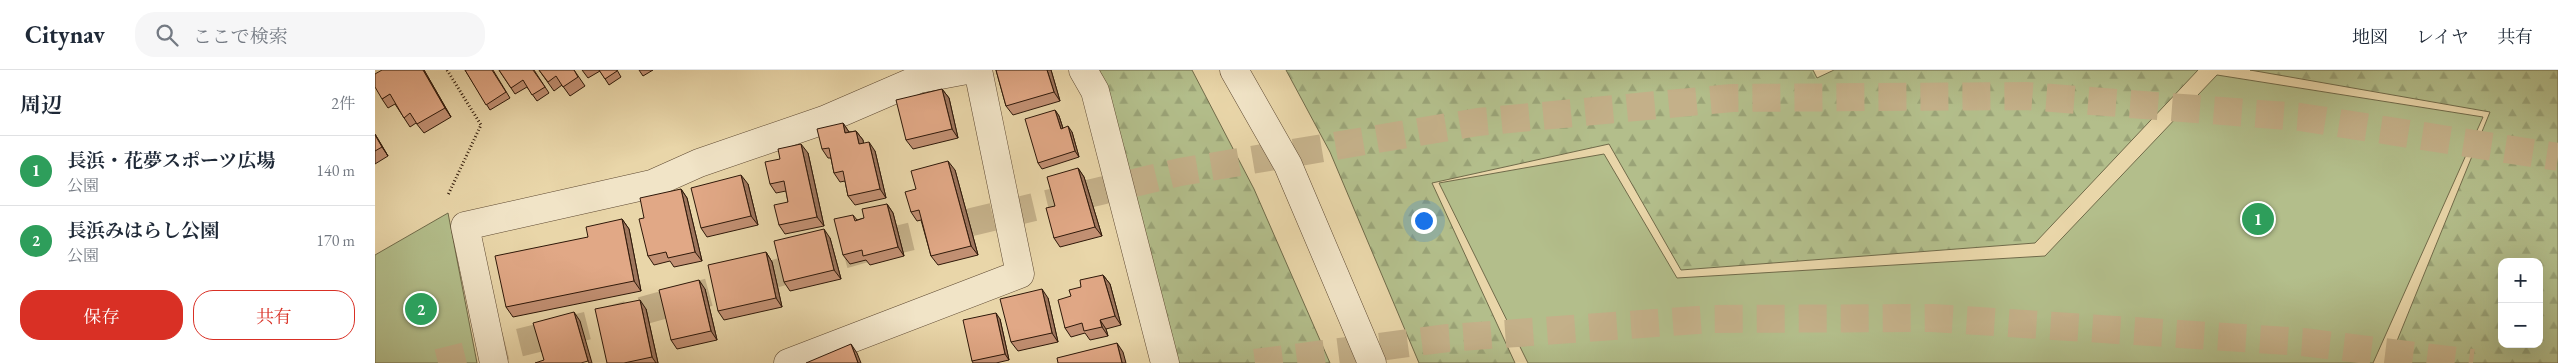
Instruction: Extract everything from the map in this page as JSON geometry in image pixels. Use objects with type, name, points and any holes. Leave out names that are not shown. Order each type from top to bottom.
[{"type":"street","points":[[494,363],[465,226],[652,184],[699,163],[823,120],[919,79],[967,70]]},
{"type":"street","points":[[788,363],[1020,274],[978,70]]},
{"type":"street","points":[[1083,70],[1095,91],[1165,363]]},
{"type":"street","points":[[1234,70],[1288,165],[1372,363]]},
{"type":"path","points":[[443,204],[481,125],[447,70]]},
{"type":"green space","points":[[1099,70],[1192,70],[1254,189],[1330,363],[1170,363]]},
{"type":"green space","points":[[1286,70],[1813,70],[1817,78],[1834,70],[2198,70],[2035,243],[1681,270],[1609,144],[1432,183],[1515,363],[1419,363],[1330,152]]},
{"type":"green space","points":[[2250,70],[2558,70],[2558,363],[2388,363],[2490,112]]},
{"type":"green space","points":[[2217,75],[2483,117],[2373,363],[1528,363],[1439,183],[1604,154],[1677,278],[2045,256]]},
{"type":"green space","points":[[448,213],[477,363],[375,363],[375,255]]},
{"type":"building","points":[[382,70],[423,70],[445,108],[417,124],[410,113],[404,118],[390,94],[382,99],[375,87],[375,74]]},
{"type":"building","points":[[465,70],[492,70],[506,92],[486,105]]},
{"type":"building","points":[[499,70],[533,70],[545,87],[532,95],[523,80],[511,88]]},
{"type":"building","points":[[539,70],[574,70],[578,77],[563,87],[556,76],[548,82]]},
{"type":"building","points":[[599,70],[617,70],[617,71],[605,79]]},
{"type":"building","points":[[996,70],[1047,70],[1054,92],[1006,106]]},
{"type":"building","points":[[942,89],[952,129],[906,140],[896,100]]},
{"type":"building","points":[[1055,110],[1061,129],[1068,126],[1075,151],[1038,163],[1025,119]]},
{"type":"building","points":[[843,123],[845,133],[856,131],[859,144],[869,142],[880,189],[848,196],[843,171],[834,173],[829,148],[822,149],[817,129]]},
{"type":"building","points":[[375,135],[382,147],[375,151]]},
{"type":"building","points":[[801,144],[817,217],[779,225],[774,205],[788,202],[784,181],[770,184],[765,162],[780,159],[778,149]]},
{"type":"building","points":[[948,161],[971,246],[931,256],[919,210],[911,212],[905,192],[916,189],[911,171]]},
{"type":"building","points":[[1078,168],[1095,227],[1054,238],[1046,208],[1055,206],[1047,177]]},
{"type":"building","points":[[741,175],[751,216],[701,228],[691,188]]},
{"type":"building","points":[[681,189],[695,252],[668,258],[666,252],[648,256],[639,219],[644,218],[640,198]]},
{"type":"building","points":[[887,204],[898,247],[863,256],[862,250],[843,255],[834,219],[853,215],[855,221],[864,218],[862,209]]},
{"type":"building","points":[[622,219],[634,281],[506,307],[495,256],[588,237],[586,227]]},
{"type":"building","points":[[824,229],[834,270],[784,282],[774,241]]},
{"type":"building","points":[[766,252],[776,298],[718,311],[708,265]]},
{"type":"building","points":[[1103,275],[1115,316],[1100,320],[1102,327],[1084,331],[1082,323],[1065,328],[1058,300],[1071,296],[1069,290],[1081,287],[1080,280]]},
{"type":"building","points":[[699,280],[711,331],[671,340],[659,290]]},
{"type":"building","points":[[1042,289],[1052,333],[1011,342],[1000,299]]},
{"type":"building","points":[[640,300],[652,357],[624,363],[607,363],[595,309]]},
{"type":"building","points":[[574,312],[588,361],[581,363],[535,363],[544,360],[533,323]]},
{"type":"building","points":[[996,313],[1005,354],[972,361],[963,320]]},
{"type":"building","points":[[1117,343],[1122,363],[1058,363],[1057,358]]},
{"type":"building","points":[[851,344],[858,363],[806,363]]},
{"type":"tunnel","points":[[438,363],[606,321],[888,242],[1180,172],[1478,122],[1732,98],[2026,96],[2300,117],[2558,157]]},
{"type":"tunnel","points":[[1255,363],[1448,338],[1710,319],[1932,318],[2303,342],[2473,363]]},
{"type":"place","name":"長浜・花夢スポーツ広場","points":[[2258,219]]},
{"type":"place","name":"長浜みはらし公園","points":[[421,309]]}]
